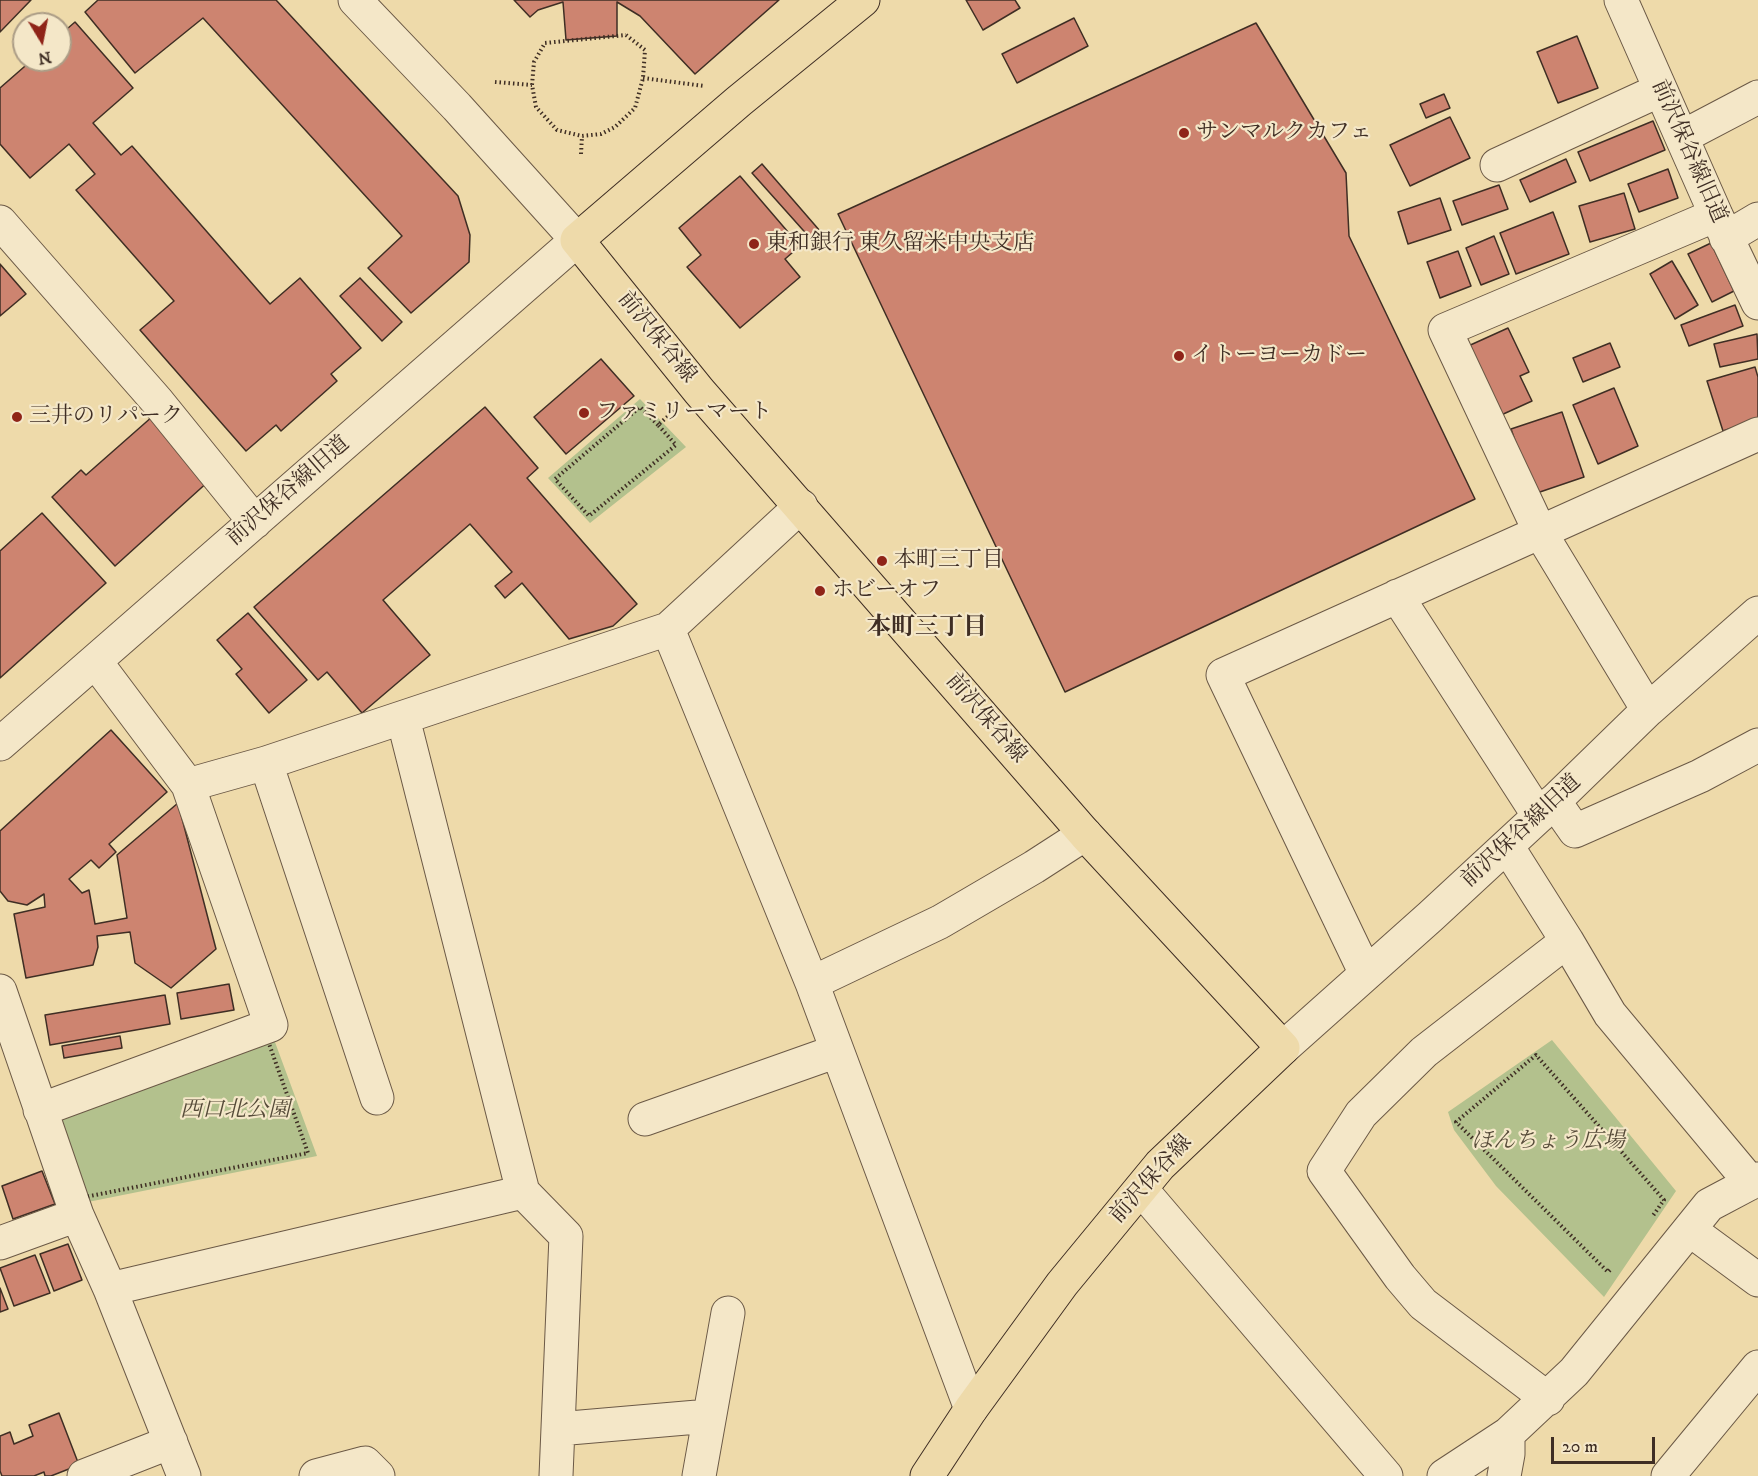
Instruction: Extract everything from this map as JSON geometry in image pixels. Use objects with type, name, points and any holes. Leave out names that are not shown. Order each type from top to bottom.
[{"type":"main road","points":[[577,240],[739,101],[862,0]]},
{"type":"main road","name":"前沢保谷線","points":[[577,240],[699,391],[1085,834],[1282,1048],[1161,1165],[1062,1284],[971,1409],[927,1476]]},
{"type":"street","points":[[355,0],[457,107],[577,240]]},
{"type":"street","name":"前沢保谷線旧道","points":[[1621,0],[1721,226],[1758,303]]},
{"type":"street","points":[[1497,165],[1660,90]]},
{"type":"street","points":[[1682,137],[1758,97]]},
{"type":"street","points":[[1648,710],[1540,532],[1445,330],[1721,226],[1758,219]]},
{"type":"street","points":[[0,222],[157,401],[255,522]]},
{"type":"street","name":"前沢保谷線旧道","points":[[0,744],[577,240]]},
{"type":"street","points":[[1366,974],[1223,675],[1758,434]]},
{"type":"street","points":[[188,785],[267,763],[668,629],[801,506]]},
{"type":"street","points":[[1397,596],[1547,809],[1575,831],[1700,776],[1758,745]]},
{"type":"street","name":"前沢保谷線旧道","points":[[1282,1048],[1507,846],[1648,710],[1758,612]]},
{"type":"street","points":[[668,629],[812,983],[971,1409]]},
{"type":"street","points":[[40,1110],[271,1025],[188,785],[94,661]]},
{"type":"street","points":[[404,718],[523,1192],[566,1236],[556,1476]]},
{"type":"street","points":[[267,763],[377,1098]]},
{"type":"street","points":[[812,983],[940,922],[1085,834]]},
{"type":"street","points":[[1444,1476],[1508,1434],[1548,1399],[1574,1372],[1669,1257],[1709,1204],[1754,1181],[1610,1014],[1507,846]]},
{"type":"street","points":[[1548,1399],[1423,1304],[1400,1277],[1324,1171],[1361,1114],[1424,1052],[1567,941]]},
{"type":"street","points":[[0,991],[77,1215],[111,1289],[184,1476]]},
{"type":"street","points":[[645,1119],[837,1051]]},
{"type":"street","points":[[1141,1189],[1386,1476]]},
{"type":"street","points":[[111,1289],[523,1192]]},
{"type":"street","points":[[0,1243],[77,1215]]},
{"type":"street","points":[[1690,1230],[1758,1280]]},
{"type":"street","points":[[699,1476],[728,1312]]},
{"type":"street","points":[[1668,1476],[1758,1367]]},
{"type":"street","points":[[558,1429],[709,1416]]},
{"type":"street","points":[[1504,1476],[1508,1454],[1508,1434]]},
{"type":"street","points":[[84,1476],[171,1442]]},
{"type":"street","points":[[316,1476],[365,1463],[378,1476]]},
{"type":"path","points":[[626,35],[645,50],[643,78],[635,108],[615,127],[601,134],[582,136],[556,130],[536,107],[532,85],[534,62],[545,43],[626,35]]},
{"type":"path","points":[[643,78],[704,86]]},
{"type":"path","points":[[495,82],[532,85]]},
{"type":"path","points":[[581,154],[582,136]]},
{"type":"path","points":[[640,407],[658,425],[676,446],[589,516],[555,479],[640,407]]},
{"type":"path","points":[[658,425],[674,411]]},
{"type":"path","points":[[268,1041],[308,1153],[85,1197],[53,1116],[268,1041]]},
{"type":"path","points":[[1615,1264],[1608,1272],[1456,1122],[1536,1055],[1664,1200],[1642,1231],[1669,1257]]},
{"type":"green space","points":[[640,399],[686,447],[590,523],[548,478]]},
{"type":"green space","name":"西口北公園","points":[[272,1034],[317,1156],[83,1203],[49,1114]]},
{"type":"green space","name":"ほんちょう広場","points":[[1552,1040],[1676,1191],[1604,1297],[1496,1186],[1454,1130],[1448,1112]]},
{"type":"building","points":[[0,0],[31,0],[19,12],[12,12],[12,20],[0,32]]},
{"type":"building","points":[[98,0],[276,0],[458,196],[470,235],[469,262],[411,313],[368,268],[402,236],[203,18],[135,73],[85,12]]},
{"type":"building","points":[[514,0],[779,0],[695,74],[640,16],[617,2],[617,36],[566,40],[563,2],[538,10],[530,17]]},
{"type":"building","points":[[966,0],[1015,0],[1020,8],[983,30]]},
{"type":"building","points":[[1074,18],[1088,46],[1017,83],[1002,54]]},
{"type":"building","points":[[75,22],[133,88],[93,123],[121,155],[132,146],[270,304],[300,278],[361,348],[331,374],[337,381],[281,431],[276,425],[246,451],[140,330],[174,301],[76,190],[95,174],[69,144],[30,178],[0,144],[0,88],[18,72],[72,72],[72,25]]},
{"type":"building","points":[[1256,23],[1346,173],[1349,236],[1475,499],[1065,692],[838,214]]},
{"type":"building","points":[[1577,36],[1598,88],[1558,103],[1537,52]]},
{"type":"building","points":[[1444,94],[1450,108],[1426,118],[1420,104]]},
{"type":"building","points":[[1450,117],[1470,158],[1410,186],[1390,145]]},
{"type":"building","points":[[1653,121],[1665,150],[1590,181],[1578,152]]},
{"type":"building","points":[[1566,159],[1576,182],[1530,202],[1520,180]]},
{"type":"building","points":[[762,164],[820,231],[811,239],[752,173]]},
{"type":"building","points":[[1668,169],[1678,198],[1639,212],[1628,184]]},
{"type":"building","points":[[740,176],[800,246],[785,259],[800,277],[740,328],[687,267],[701,255],[679,228]]},
{"type":"building","points":[[1499,185],[1508,209],[1462,225],[1453,201]]},
{"type":"building","points":[[1624,193],[1635,229],[1590,242],[1579,206]]},
{"type":"building","points":[[1440,198],[1451,230],[1408,244],[1398,212]]},
{"type":"building","points":[[1553,212],[1569,254],[1516,274],[1500,233]]},
{"type":"building","points":[[1494,236],[1509,274],[1481,285],[1466,248]]},
{"type":"building","points":[[1711,243],[1734,291],[1712,302],[1688,254]]},
{"type":"building","points":[[1458,251],[1471,286],[1440,298],[1427,262]]},
{"type":"building","points":[[1672,261],[1698,305],[1675,319],[1650,274]]},
{"type":"building","points":[[0,264],[26,294],[0,316]]},
{"type":"building","points":[[360,278],[402,322],[382,341],[340,296]]},
{"type":"building","points":[[1735,305],[1743,326],[1689,346],[1681,325]]},
{"type":"building","points":[[1508,328],[1529,372],[1520,376],[1532,401],[1499,416],[1466,347]]},
{"type":"building","points":[[1757,334],[1758,359],[1720,367],[1714,344]]},
{"type":"building","points":[[1610,343],[1620,367],[1583,382],[1573,358]]},
{"type":"building","points":[[601,359],[634,396],[566,454],[534,417]]},
{"type":"building","points":[[1755,367],[1758,377],[1758,419],[1723,431],[1707,381]]},
{"type":"building","points":[[1614,388],[1638,446],[1598,464],[1573,405]]},
{"type":"building","points":[[485,407],[538,468],[527,478],[637,604],[613,626],[569,639],[522,583],[505,598],[495,586],[512,572],[470,524],[383,600],[430,655],[362,713],[327,672],[318,680],[254,607]]},
{"type":"building","points":[[1562,412],[1584,477],[1534,494],[1511,429]]},
{"type":"building","points":[[153,416],[211,479],[115,566],[52,497],[81,470],[86,475]]},
{"type":"building","points":[[42,513],[106,583],[0,678],[0,551]]},
{"type":"building","points":[[248,613],[307,680],[269,713],[236,674],[242,669],[217,640]]},
{"type":"building","points":[[111,730],[167,792],[109,844],[116,852],[99,868],[91,860],[69,879],[82,893],[89,890],[95,924],[127,918],[117,855],[178,803],[216,949],[171,988],[135,963],[130,932],[97,936],[98,947],[93,965],[26,978],[14,914],[45,907],[44,894],[27,905],[8,901],[0,891],[0,831]]},
{"type":"building","points":[[229,984],[234,1010],[181,1019],[177,993]]},
{"type":"building","points":[[165,995],[170,1024],[50,1045],[45,1015]]},
{"type":"building","points":[[120,1036],[122,1048],[64,1058],[62,1046]]},
{"type":"building","points":[[42,1171],[55,1204],[13,1219],[2,1186]]},
{"type":"building","points":[[68,1244],[82,1280],[54,1291],[40,1254]]},
{"type":"building","points":[[35,1255],[50,1293],[14,1306],[0,1268]]},
{"type":"building","points":[[0,1288],[8,1309],[0,1312]]},
{"type":"building","points":[[59,1413],[79,1465],[51,1476],[45,1476],[44,1472],[34,1476],[2,1476],[0,1436],[10,1432],[14,1444],[33,1436],[29,1425]]},
{"type":"place","name":"サンマルクカフェ","points":[[1184,133]]},
{"type":"place","name":"東和銀行 東久留米中央支店","points":[[754,244]]},
{"type":"place","name":"イトーヨーカドー","points":[[1179,356]]},
{"type":"place","name":"ファミリーマート","points":[[584,413]]},
{"type":"place","name":"三井のリパーク","points":[[17,417]]},
{"type":"place","name":"本町三丁目","points":[[882,561]]},
{"type":"place","name":"ホビーオフ","points":[[820,591]]},
{"type":"district","name":"本町三丁目","points":[[927,629]]}]
